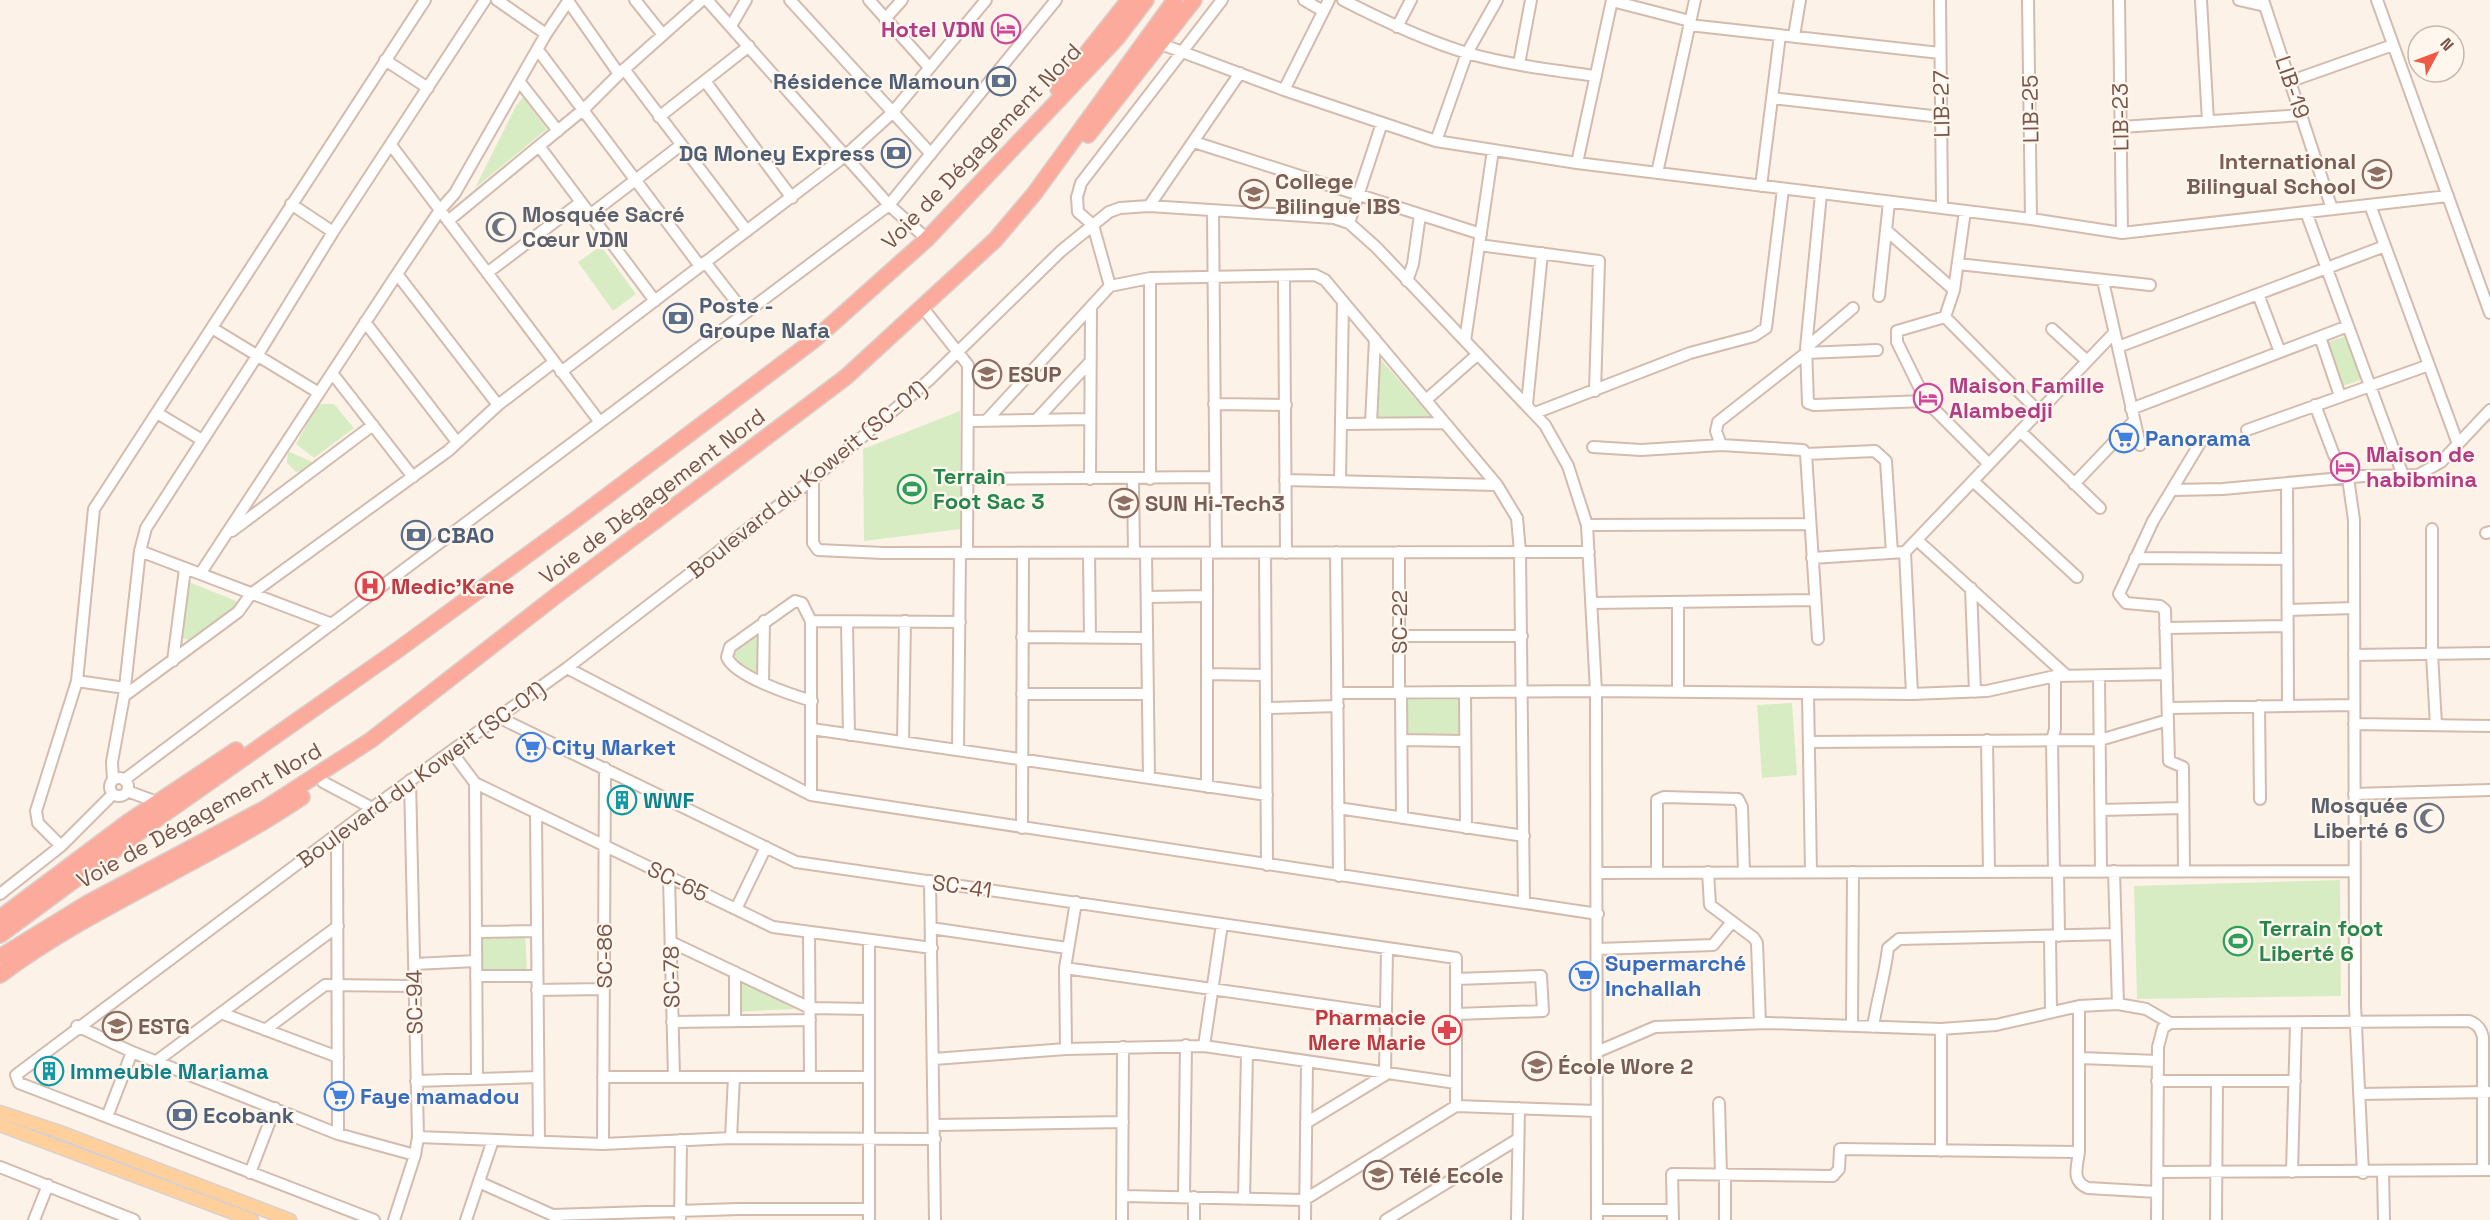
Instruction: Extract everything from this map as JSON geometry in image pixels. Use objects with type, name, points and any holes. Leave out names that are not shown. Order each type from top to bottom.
[{"type":"highway","points":[[1031,127],[1068,75],[1128,0]]},
{"type":"highway","name":"Voie de Dégagement Nord","points":[[0,935],[160,808],[399,649],[814,340],[927,239],[1117,38],[1146,0]]},
{"type":"highway","name":"Voie de Dégagement Nord","points":[[0,957],[88,903],[264,809],[327,770],[421,703],[557,595],[846,377],[994,240],[1034,194],[1175,0]]},
{"type":"highway","points":[[1034,194],[1066,162],[1194,0]]},
{"type":"highway","points":[[0,975],[86,920],[251,831],[323,783],[396,728],[421,703]]},
{"type":"highway","points":[[0,918],[160,808]]},
{"type":"main road","points":[[0,1112],[60,1132],[290,1220]]},
{"type":"main road","points":[[0,1125],[252,1220]]},
{"type":"street","points":[[61,846],[39,823],[36,811],[77,681],[94,509],[425,0]]},
{"type":"street","points":[[127,791],[121,796],[113,794],[109,787],[113,780],[112,762],[125,692],[140,551],[148,524],[257,356],[333,232],[484,0]]},
{"type":"street","points":[[497,0],[546,34]]},
{"type":"street","points":[[635,0],[663,35]]},
{"type":"street","points":[[448,221],[584,109],[622,71],[702,0]]},
{"type":"street","points":[[706,0],[889,205],[927,239]]},
{"type":"street","points":[[731,26],[746,0]]},
{"type":"street","points":[[790,0],[931,154]]},
{"type":"street","points":[[868,0],[928,66]]},
{"type":"street","points":[[885,19],[903,0]]},
{"type":"street","points":[[77,681],[125,692],[173,661],[238,612],[251,594],[413,477],[498,405],[655,301],[845,156],[892,113],[928,66],[986,0]]},
{"type":"street","points":[[113,780],[124,780],[889,205],[1056,0]]},
{"type":"street","points":[[1110,286],[1093,225],[1078,212],[1077,196],[1081,183],[1222,0]]},
{"type":"street","points":[[1304,0],[1323,11]]},
{"type":"street","points":[[1284,90],[1329,0]]},
{"type":"street","points":[[1343,0],[1397,27],[1467,52],[1519,64],[1596,76]]},
{"type":"street","points":[[1397,27],[1411,0]]},
{"type":"street","points":[[1436,141],[1467,52],[1497,0]]},
{"type":"street","points":[[1519,64],[1529,0]]},
{"type":"street","points":[[1657,173],[1695,0]]},
{"type":"street","points":[[1794,36],[1800,0]]},
{"type":"street","name":"LIB-27","points":[[1940,0],[1942,208]]},
{"type":"street","name":"LIB-25","points":[[2028,0],[2031,219]]},
{"type":"street","name":"LIB-23","points":[[2119,0],[2122,233]]},
{"type":"street","points":[[2201,0],[2208,121]]},
{"type":"street","points":[[2239,0],[2264,3]]},
{"type":"street","points":[[2377,0],[2490,313]]},
{"type":"street","points":[[200,574],[397,274],[440,210],[455,193],[546,34],[568,1],[747,231]]},
{"type":"street","points":[[1577,163],[1612,1],[1690,23],[1940,52]]},
{"type":"street","name":"LIB-19","points":[[2264,3],[2332,209]]},
{"type":"street","points":[[1761,186],[1780,35]]},
{"type":"street","points":[[1161,44],[1284,90],[1436,141],[1577,163],[2031,219],[2122,233],[2448,196]]},
{"type":"street","points":[[2291,81],[2393,45]]},
{"type":"street","points":[[659,117],[749,46]]},
{"type":"street","points":[[538,50],[703,264],[744,312]]},
{"type":"street","points":[[385,60],[428,88]]},
{"type":"street","points":[[1240,73],[1149,206],[1214,212],[1313,216],[1340,219],[1349,223],[1535,413],[1559,445],[1574,480],[1587,525],[1596,691],[1599,1052],[1596,1111],[1597,1215],[1673,1215],[1672,1174],[1833,1176],[1839,1169],[1840,1149],[2079,1152]]},
{"type":"street","points":[[519,81],[558,130]]},
{"type":"street","points":[[705,81],[792,198]]},
{"type":"street","points":[[1772,98],[1941,117]]},
{"type":"street","points":[[2121,127],[2302,115]]},
{"type":"street","points":[[1349,223],[1382,123]]},
{"type":"street","points":[[1194,142],[1420,215],[1480,240],[1542,253],[1599,261],[1595,391]]},
{"type":"street","points":[[391,144],[599,421]]},
{"type":"street","points":[[591,214],[681,145]]},
{"type":"street","points":[[539,146],[655,301]]},
{"type":"street","points":[[1465,341],[1493,150]]},
{"type":"street","points":[[1535,413],[1690,353],[1754,336],[1766,328],[1783,189]]},
{"type":"street","points":[[1821,194],[1806,350],[1807,400],[1811,404],[1926,401]]},
{"type":"street","points":[[487,273],[581,202]]},
{"type":"street","points":[[1879,297],[1889,202]]},
{"type":"street","points":[[291,204],[333,232]]},
{"type":"street","points":[[2370,205],[2458,444]]},
{"type":"street","name":"Boulevard du Koweit (SC-01)","points":[[374,1220],[18,1083],[16,1080],[18,1071],[410,780],[567,668],[813,479],[929,380],[1061,251],[1093,225],[1113,210],[1149,206]]},
{"type":"street","points":[[1945,317],[1954,290],[1965,211]]},
{"type":"street","points":[[1207,787],[1207,596],[1212,553],[1215,477],[1214,212]]},
{"type":"street","points":[[2306,212],[2404,478]]},
{"type":"street","points":[[1407,281],[1413,264],[1420,215]]},
{"type":"street","points":[[1886,230],[1954,290]]},
{"type":"street","points":[[2118,347],[2385,246]]},
{"type":"street","points":[[1527,404],[1542,253]]},
{"type":"street","points":[[1958,264],[2150,285]]},
{"type":"street","points":[[397,274],[498,405]]},
{"type":"street","points":[[1284,276],[1286,553]]},
{"type":"street","points":[[987,420],[1091,310],[1110,286],[1150,278],[1321,277],[1497,485],[1517,518],[1521,552],[1524,903]]},
{"type":"street","points":[[1150,278],[1150,479]]},
{"type":"street","points":[[2103,281],[2140,445]]},
{"type":"street","points":[[2258,294],[2280,352]]},
{"type":"street","points":[[1340,481],[1343,301]]},
{"type":"street","points":[[923,308],[959,351],[969,372],[968,479],[960,622],[958,750]]},
{"type":"street","points":[[1721,445],[1716,431],[1718,422],[1853,308]]},
{"type":"street","points":[[1090,479],[1091,310]]},
{"type":"street","points":[[1945,317],[1897,331],[1897,342],[1926,401],[1989,464]]},
{"type":"street","points":[[1945,317],[2038,412]]},
{"type":"street","points":[[365,322],[457,442]]},
{"type":"street","points":[[2131,409],[2348,326]]},
{"type":"street","points":[[212,328],[319,393]]},
{"type":"street","points":[[2052,329],[2087,361]]},
{"type":"street","points":[[1812,558],[1905,552],[2114,333]]},
{"type":"street","points":[[2320,337],[2340,396]]},
{"type":"street","points":[[1371,423],[1375,339]]},
{"type":"street","points":[[1806,350],[1877,350]]},
{"type":"street","points":[[1426,400],[1478,354]]},
{"type":"street","points":[[1037,419],[1089,363]]},
{"type":"street","points":[[2247,430],[2429,365]]},
{"type":"street","points":[[332,373],[413,477]]},
{"type":"street","points":[[1214,404],[1286,405]]},
{"type":"street","points":[[2315,405],[2334,455],[2348,478],[2354,520],[2354,871],[2358,1094],[2363,1173]]},
{"type":"street","points":[[2173,490],[2348,478],[2404,478],[2430,470],[2490,410]]},
{"type":"street","points":[[157,413],[202,440]]},
{"type":"street","points":[[969,421],[1090,419]]},
{"type":"street","points":[[2074,484],[2134,421]]},
{"type":"street","points":[[1341,424],[1445,423]]},
{"type":"street","points":[[225,536],[373,425]]},
{"type":"street","points":[[2020,431],[2100,508]]},
{"type":"street","points":[[2184,871],[2183,767],[2169,761],[2164,607],[2126,603],[2120,594],[2153,521],[2200,443]]},
{"type":"street","points":[[1593,447],[1641,450],[1721,445],[1803,450],[1806,453],[1875,451],[1886,461],[1892,553]]},
{"type":"street","points":[[1806,453],[1818,639]]},
{"type":"street","points":[[968,479],[1133,480],[1215,477]]},
{"type":"street","points":[[813,479],[813,543],[818,550],[964,553],[1589,552]]},
{"type":"street","points":[[1133,480],[1134,553]]},
{"type":"street","points":[[1285,480],[1497,485]]},
{"type":"street","points":[[1973,481],[2077,577]]},
{"type":"street","points":[[2287,483],[2288,706]]},
{"type":"street","points":[[1587,525],[1810,524]]},
{"type":"street","points":[[2432,529],[2432,654],[2436,725]]},
{"type":"street","points":[[1917,540],[2067,676]]},
{"type":"street","points":[[140,551],[332,624]]},
{"type":"street","points":[[1336,552],[1339,876]]},
{"type":"street","name":"SC-22","points":[[1399,552],[1402,819]]},
{"type":"street","points":[[1905,552],[1912,694]]},
{"type":"street","points":[[1022,828],[1023,553]]},
{"type":"street","points":[[1089,553],[1090,638]]},
{"type":"street","points":[[1146,553],[1149,778]]},
{"type":"street","points":[[1265,553],[1267,865]]},
{"type":"street","points":[[2135,558],[2287,559]]},
{"type":"street","points":[[173,661],[185,569]]},
{"type":"street","points":[[1971,588],[1975,692]]},
{"type":"street","points":[[1147,597],[1207,596]]},
{"type":"street","points":[[1592,603],[1815,600]]},
{"type":"street","points":[[811,795],[812,729],[812,701],[811,621],[802,603],[795,601],[730,647],[727,655],[732,666],[763,682],[812,701]]},
{"type":"street","points":[[1678,603],[1678,692]]},
{"type":"street","points":[[2288,610],[2354,608]]},
{"type":"street","points":[[763,682],[764,621]]},
{"type":"street","points":[[811,621],[960,622]]},
{"type":"street","points":[[903,742],[905,621]]},
{"type":"street","points":[[848,623],[849,735]]},
{"type":"street","points":[[2165,628],[2288,626]]},
{"type":"street","points":[[1399,636],[1522,636]]},
{"type":"street","points":[[1022,638],[1148,638]]},
{"type":"street","points":[[2354,655],[2490,653]]},
{"type":"street","points":[[567,668],[811,795],[1598,914]]},
{"type":"street","points":[[1207,674],[1266,675]]},
{"type":"street","points":[[1337,693],[1596,691],[1912,694],[1975,692],[2055,676],[2167,674]]},
{"type":"street","points":[[2051,1012],[2056,872],[2052,740],[2055,729],[2055,676]]},
{"type":"street","points":[[2099,677],[2101,871]]},
{"type":"street","points":[[1465,692],[1466,828]]},
{"type":"street","points":[[1808,693],[1811,872]]},
{"type":"street","points":[[1022,694],[1148,694]]},
{"type":"street","points":[[2169,708],[2354,705]]},
{"type":"street","points":[[1266,708],[1338,706]]},
{"type":"street","points":[[2259,706],[2260,799]]},
{"type":"street","name":"SC-41","points":[[498,717],[796,862],[1456,958],[1456,979]]},
{"type":"street","points":[[1809,742],[2100,740],[2169,720]]},
{"type":"street","points":[[2354,724],[2490,726]]},
{"type":"street","points":[[812,729],[1267,795]]},
{"type":"street","points":[[1402,740],[1465,741]]},
{"type":"street","points":[[1987,741],[1989,872]]},
{"type":"street","name":"SC-65","points":[[451,751],[475,783],[773,927],[932,948]]},
{"type":"street","name":"SC-86","points":[[603,1144],[605,768]]},
{"type":"street","points":[[124,780],[127,791],[160,808]]},
{"type":"street","name":"SC-94","points":[[394,1220],[415,1155],[418,1137],[410,780]]},
{"type":"street","points":[[323,783],[372,808]]},
{"type":"street","points":[[475,783],[477,1078]]},
{"type":"street","points":[[2354,794],[2490,790]]},
{"type":"street","points":[[0,894],[61,846],[113,794]]},
{"type":"street","points":[[1657,872],[1657,800],[1664,797],[1737,799],[1742,807],[1744,872]]},
{"type":"street","points":[[1338,808],[1524,836]]},
{"type":"street","points":[[2101,810],[2183,808]]},
{"type":"street","points":[[536,813],[539,1142]]},
{"type":"street","points":[[337,834],[338,1134]]},
{"type":"street","points":[[736,909],[766,847]]},
{"type":"street","points":[[2114,871],[2118,1004]]},
{"type":"street","points":[[1598,873],[2354,871]]},
{"type":"street","points":[[1708,872],[1708,901],[1754,938],[1757,943],[1760,1023]]},
{"type":"street","points":[[1852,1026],[1853,872]]},
{"type":"street","name":"SC-78","points":[[669,877],[674,1077]]},
{"type":"street","points":[[930,881],[935,1220]]},
{"type":"street","points":[[1066,1049],[1065,968],[1076,902]]},
{"type":"street","points":[[1598,949],[1713,945],[1732,922]]},
{"type":"street","points":[[1204,1046],[1222,924]]},
{"type":"street","points":[[158,1060],[338,926]]},
{"type":"street","points":[[931,928],[1067,948]]},
{"type":"street","points":[[476,932],[537,931]]},
{"type":"street","points":[[810,932],[810,1077]]},
{"type":"street","points":[[1874,1027],[1888,948],[1899,939],[2116,934]]},
{"type":"street","points":[[552,1215],[869,1214],[869,940]]},
{"type":"street","points":[[671,942],[735,972],[810,1014]]},
{"type":"street","points":[[1385,1075],[1387,948]]},
{"type":"street","points":[[414,964],[476,961]]},
{"type":"street","points":[[1065,968],[1386,1014]]},
{"type":"street","points":[[735,972],[735,1021]]},
{"type":"street","points":[[476,976],[537,976]]},
{"type":"street","points":[[1456,1014],[1543,1011],[1541,976],[1456,979],[1456,1014],[1456,1106]]},
{"type":"street","points":[[265,1030],[323,985],[414,986]]},
{"type":"street","points":[[537,990],[603,989]]},
{"type":"street","points":[[1599,1052],[1655,1027],[1760,1023],[1941,1029],[1996,1025],[2079,1006],[2118,1004],[2146,1009],[2170,1023],[2296,1024],[2469,1021],[2479,1026],[2483,1037],[2487,1092],[2487,1170],[2363,1173],[2157,1172]]},
{"type":"street","points":[[2079,1006],[2079,1152],[2075,1177],[2080,1185],[2088,1188],[2157,1192]]},
{"type":"street","points":[[672,1022],[735,1021],[869,1009]]},
{"type":"street","points":[[221,1013],[338,1057]]},
{"type":"street","points":[[2157,1220],[2159,1036],[2170,1023]]},
{"type":"street","points":[[2292,1172],[2296,1024]]},
{"type":"street","points":[[77,1026],[132,1052],[158,1060],[338,1134],[415,1155]]},
{"type":"street","points":[[1941,1029],[1941,1151]]},
{"type":"street","points":[[934,1059],[1066,1049],[1186,1045],[1385,1075],[1456,1083]]},
{"type":"street","points":[[1186,1045],[1189,1197],[1194,1220]]},
{"type":"street","points":[[1122,1220],[1123,1047]]},
{"type":"street","points":[[107,1117],[132,1052]]},
{"type":"street","points":[[1244,1199],[1247,1053]]},
{"type":"street","points":[[2080,1058],[2158,1061]]},
{"type":"street","points":[[1305,1220],[1307,1062]]},
{"type":"street","points":[[1306,1123],[1385,1075]]},
{"type":"street","points":[[416,1081],[537,1077]]},
{"type":"street","points":[[603,1077],[869,1077]]},
{"type":"street","points":[[731,1138],[734,1077]]},
{"type":"street","points":[[2157,1081],[2295,1082]]},
{"type":"street","points":[[2216,1220],[2217,1081]]},
{"type":"street","points":[[2358,1094],[2487,1092]]},
{"type":"street","points":[[1719,1103],[1725,1220]]},
{"type":"street","points":[[1123,1196],[1304,1200],[1456,1106],[1596,1111]]},
{"type":"street","points":[[250,1173],[275,1108]]},
{"type":"street","points":[[1517,1220],[1519,1108]]},
{"type":"street","points":[[935,1125],[1123,1122]]},
{"type":"street","points":[[418,1137],[603,1144],[731,1138],[934,1138]]},
{"type":"street","points":[[1386,1220],[1518,1139]]},
{"type":"street","points":[[466,1220],[481,1183],[493,1140]]},
{"type":"street","points":[[680,1215],[681,1140]]},
{"type":"street","points":[[0,1167],[134,1220]]},
{"type":"street","points":[[2384,1172],[2384,1220]]},
{"type":"street","points":[[481,1183],[566,1220]]},
{"type":"street","points":[[34,1220],[48,1185]]},
{"type":"green space","points":[[523,97],[547,129],[475,188],[516,106]]},
{"type":"green space","points":[[601,246],[636,294],[613,311],[578,262]]},
{"type":"green space","points":[[2346,336],[2361,380],[2343,386],[2328,342]]},
{"type":"green space","points":[[1375,353],[1433,419],[1376,417]]},
{"type":"green space","points":[[318,404],[334,404],[354,428],[314,458],[296,444]]},
{"type":"green space","name":"Terrain Foot Sac 3","points":[[960,411],[961,529],[864,541],[863,449]]},
{"type":"green space","points":[[288,451],[312,462],[305,470],[296,472],[287,463]]},
{"type":"green space","points":[[189,582],[241,603],[193,641],[181,638]]},
{"type":"green space","points":[[754,632],[760,633],[758,673],[738,664],[733,652]]},
{"type":"green space","points":[[1406,694],[1461,695],[1461,742],[1405,740]]},
{"type":"green space","points":[[1792,703],[1797,775],[1762,778],[1757,705]]},
{"type":"green space","name":"Terrain foot Liberté 6","points":[[2340,880],[2341,996],[2137,999],[2134,886]]},
{"type":"green space","points":[[525,934],[527,969],[472,971],[470,935]]},
{"type":"green space","points":[[735,978],[795,1009],[734,1012]]},
{"type":"place","name":"Hotel VDN","points":[[1006,29]]},
{"type":"place","name":"Résidence Mamoun","points":[[1001,81]]},
{"type":"place","name":"DG Money Express","points":[[896,153]]},
{"type":"place","name":"International Bilingual School","points":[[2377,174]]},
{"type":"place","name":"College Bilingue IBS","points":[[1254,194]]},
{"type":"place","name":"Mosquée Sacré Cœur VDN","points":[[501,227]]},
{"type":"place","name":"Poste - Groupe Nafa","points":[[678,318]]},
{"type":"place","name":"ESUP","points":[[987,374]]},
{"type":"place","name":"Maison Famille Alambedji","points":[[1928,398]]},
{"type":"place","name":"Panorama","points":[[2124,438]]},
{"type":"place","name":"Maison de habibmina","points":[[2345,467]]},
{"type":"place","name":"Terrain Foot Sac 3","points":[[912,489]]},
{"type":"place","name":"SUN Hi-Tech3","points":[[1124,503]]},
{"type":"place","name":"CBAO","points":[[416,535]]},
{"type":"place","name":"Medic'Kane","points":[[370,586]]},
{"type":"place","name":"City Market","points":[[531,747]]},
{"type":"place","name":"WWF","points":[[622,800]]},
{"type":"place","name":"Mosquée Liberté 6","points":[[2429,818]]},
{"type":"place","name":"Terrain foot Liberté 6","points":[[2238,941]]},
{"type":"place","name":"Supermarché Inchallah","points":[[1584,976]]},
{"type":"place","name":"ESTG","points":[[117,1026]]},
{"type":"place","name":"Pharmacie Mere Marie","points":[[1447,1030]]},
{"type":"place","name":"École Wore 2","points":[[1537,1066]]},
{"type":"place","name":"Immeuble Mariama","points":[[49,1071]]},
{"type":"place","name":"Faye mamadou","points":[[339,1096]]},
{"type":"place","name":"Ecobank","points":[[182,1115]]},
{"type":"place","name":"Télé Ecole","points":[[1378,1175]]}]
